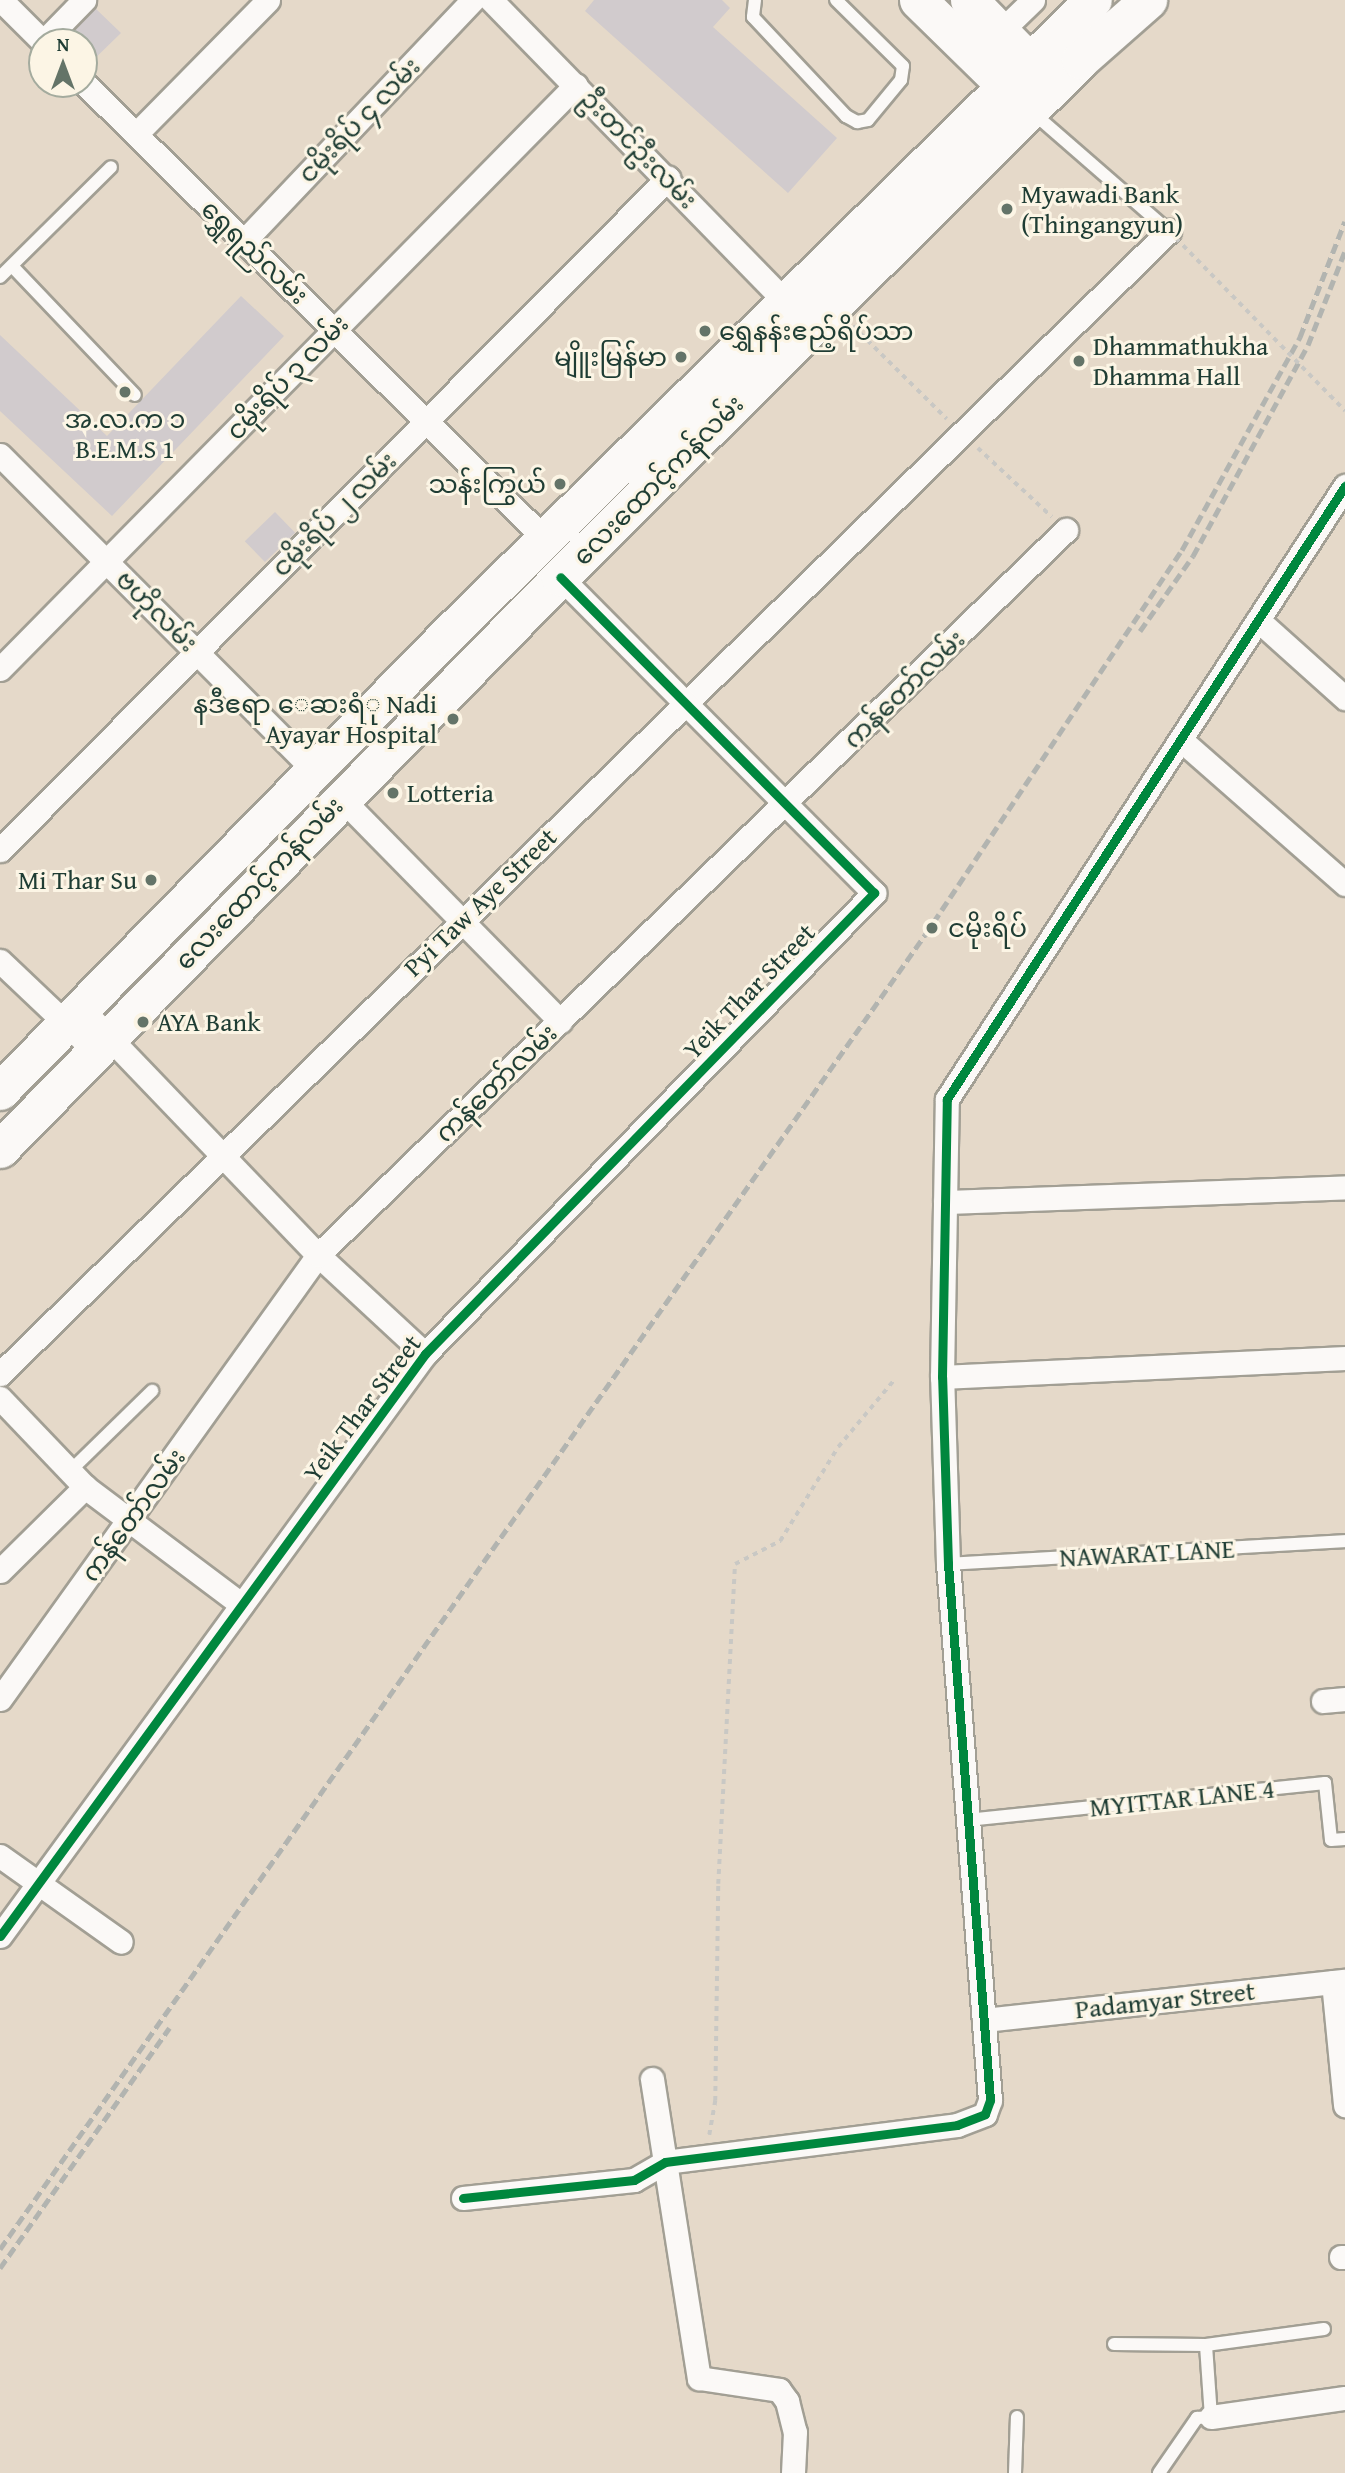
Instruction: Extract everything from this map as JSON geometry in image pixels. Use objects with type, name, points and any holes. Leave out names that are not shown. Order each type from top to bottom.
[{"type":"main road","points":[[918,0],[1030,87]]},
{"type":"main road","points":[[969,0],[1000,32],[1030,87]]},
{"type":"main road","name":"လေးထောင့်ကန်လမ်း","points":[[0,1149],[560,577],[1030,87],[1093,0]]},
{"type":"main road","name":"လေးထောင့်ကန်လမ်း","points":[[0,1091],[313,769],[784,300],[1030,87],[1148,0]]},
{"type":"main road","points":[[446,636],[473,664]]},
{"type":"main road","points":[[313,769],[341,798]]},
{"type":"street","points":[[1,0],[29,28]]},
{"type":"street","points":[[57,28],[84,0]]},
{"type":"street","points":[[136,134],[268,0]]},
{"type":"street","name":"ငမိုးရိပ် ၄ လမ်း","points":[[244,241],[473,0]]},
{"type":"street","name":"ဦးတင်ဦးလမ်း","points":[[491,0],[668,178],[784,300]]},
{"type":"street","points":[[1000,32],[1033,0]]},
{"type":"street","name":"ငမိုးရိပ် ၃ လမ်း","points":[[0,669],[576,85]]},
{"type":"street","name":"ရွှေရည်လမ်း","points":[[98,97],[545,539]]},
{"type":"street","name":"ငမိုးရိပ် ၂ လမ်း","points":[[0,850],[668,178]]},
{"type":"street","name":"Pyi Taw Aye Street","points":[[0,1374],[685,701],[963,434],[1169,231]]},
{"type":"street","name":"ဗဟိုလမ်း","points":[[4,465],[107,561],[313,769]]},
{"type":"street","points":[[463,2199],[634,2180],[665,2162],[707,2154],[974,2121],[985,2114],[990,2099],[948,1564],[942,1377],[947,1099],[1345,486]]},
{"type":"street","name":"ကန်တော်လမ်း","points":[[0,1699],[131,1521],[318,1255],[1066,530]]},
{"type":"street","points":[[560,577],[786,804]]},
{"type":"street","points":[[1258,621],[1345,698]]},
{"type":"street","points":[[1181,740],[1345,884]]},
{"type":"street","points":[[341,798],[463,919],[560,1021]]},
{"type":"street","name":"Yeik Thar Street","points":[[0,1936],[425,1354],[874,893],[786,804]]},
{"type":"street","points":[[0,961],[72,1015],[223,1154],[318,1255],[425,1354]]},
{"type":"street","points":[[945,1202],[1345,1187]]},
{"type":"street","points":[[942,1377],[1345,1358]]},
{"type":"street","points":[[0,1398],[78,1479],[242,1605]]},
{"type":"street","points":[[0,1571],[78,1479]]},
{"type":"street","points":[[0,1856],[121,1942]]},
{"type":"street","points":[[1339,1981],[1345,2105]]},
{"type":"street","name":"Padamyar Street","points":[[984,2020],[1339,1981]]},
{"type":"street","points":[[652,2079],[699,2378],[779,2390],[787,2401],[795,2432],[793,2473]]},
{"type":"street","points":[[1211,2417],[1345,2398]]},
{"type":"lane","points":[[754,0],[753,17],[846,116],[857,122],[868,120],[901,80],[903,65],[836,0]]},
{"type":"lane","points":[[1030,87],[1169,231]]},
{"type":"lane","points":[[0,278],[111,167]]},
{"type":"lane","points":[[12,266],[135,395]]},
{"type":"lane","points":[[78,1479],[152,1391]]},
{"type":"lane","name":"NAWARAT LANE","points":[[948,1564],[1345,1541]]},
{"type":"lane","name":"MYITTAR LANE 4","points":[[967,1820],[1325,1783],[1331,1840],[1345,1839]]},
{"type":"lane","points":[[1115,2344],[1206,2345],[1324,2329]]},
{"type":"lane","points":[[1159,2473],[1197,2418],[1211,2417],[1206,2345]]},
{"type":"lane","points":[[1014,2473],[1017,2417]]},
{"type":"path","points":[[1169,231],[1345,411]]},
{"type":"path","points":[[849,322],[1066,530]]},
{"type":"path","points":[[707,2154],[715,2101],[718,1884],[735,1564],[780,1541],[838,1447],[894,1380]]},
{"type":"building","points":[[594,0],[722,0],[730,8],[713,27],[837,138],[788,193],[585,11]]},
{"type":"building","points":[[95,8],[121,33],[98,55],[98,28],[76,28]]},
{"type":"building","points":[[241,296],[284,336],[112,516],[0,411],[0,335],[107,436]]},
{"type":"building","points":[[275,512],[295,533],[265,562],[245,541]]},
{"type":"railway","points":[[0,2249],[925,935],[1182,550],[1300,337],[1345,221]]},
{"type":"railway","points":[[1140,631],[1193,556],[1308,345],[1345,251]]},
{"type":"railway","points":[[0,2268],[169,2028]]},
{"type":"cycle path","points":[[463,2198],[634,2180],[665,2162],[957,2125],[985,2114],[990,2100],[948,1564],[942,1377],[947,1099],[1345,486]]},
{"type":"cycle path","points":[[0,1936],[425,1354],[874,893],[560,577]]},
{"type":"place","name":"Myawadi Bank (Thingangyun)","points":[[1007,209]]},
{"type":"place","name":"ရွှေနန်းဧည့်ရိပ်သာ","points":[[705,331]]},
{"type":"place","name":"မျိူးမြန်မာ","points":[[681,357]]},
{"type":"place","name":"Dhammathukha Dhamma Hall","points":[[1079,361]]},
{"type":"place","name":"အ.လ.က ၁ B.E.M.S 1","points":[[125,392]]},
{"type":"place","name":"သန်းကြွယ်","points":[[560,484]]},
{"type":"place","name":"နဒီဧရာ ေဆးရံု Nadi Ayayar Hospital","points":[[453,719]]},
{"type":"place","name":"Lotteria","points":[[393,793]]},
{"type":"place","name":"Mi Thar Su","points":[[151,880]]},
{"type":"place","name":"ငမိုးရိပ်","points":[[932,928]]},
{"type":"place","name":"AYA Bank","points":[[143,1022]]}]
